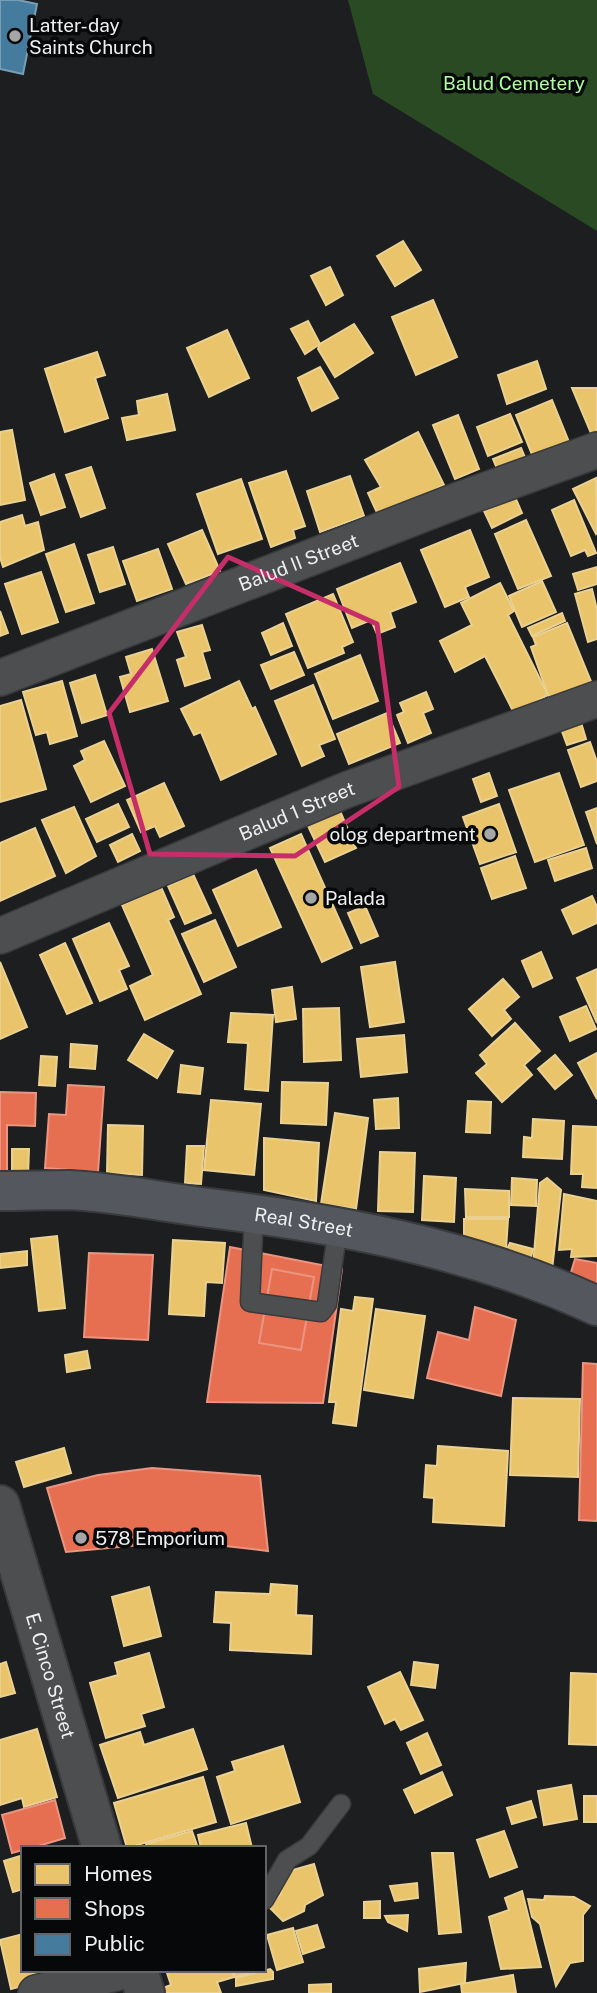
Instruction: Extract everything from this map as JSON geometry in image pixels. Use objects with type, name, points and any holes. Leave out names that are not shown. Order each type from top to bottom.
[{"type":"main road","name":"Real Street","points":[[0,1191],[71,1190],[254,1213],[338,1227],[449,1252],[559,1288],[597,1306]]},
{"type":"street","name":"Balud II Street","points":[[0,678],[459,500],[597,450]]},
{"type":"street","name":"Balud 1 Street","points":[[0,936],[346,790],[597,699]]},
{"type":"street","name":"E. Cinco Street","points":[[0,1505],[101,1846]]},
{"type":"street","points":[[36,1993],[120,1972]]},
{"type":"street","points":[[139,1972],[145,1993]]},
{"type":"lane","points":[[254,1213],[250,1302],[321,1312],[327,1304],[338,1227]]},
{"type":"lane","points":[[266,1896],[286,1860],[309,1846],[341,1804]]},
{"type":"highlighted area","points":[[228,557],[377,624],[399,787],[295,856],[150,854],[109,713]]},
{"type":"green space","name":"Balud Cemetery","points":[[348,0],[597,0],[597,231],[373,94]]},
{"type":"building: Homes","points":[[403,241],[421,270],[395,286],[377,256]]},
{"type":"building: Homes","points":[[330,267],[343,295],[326,305],[311,276]]},
{"type":"building: Homes","points":[[433,300],[457,357],[416,375],[392,317]]},
{"type":"building: Homes","points":[[308,321],[320,344],[305,354],[291,329]]},
{"type":"building: Homes","points":[[354,324],[373,353],[335,377],[318,349],[320,344]]},
{"type":"building: Homes","points":[[227,330],[249,378],[209,397],[187,348]]},
{"type":"building: Homes","points":[[97,352],[105,375],[95,378],[108,418],[65,432],[45,369]]},
{"type":"building: Homes","points":[[537,361],[546,389],[507,404],[498,375]]},
{"type":"building: Homes","points":[[320,367],[338,398],[312,411],[298,378]]},
{"type":"building: Homes","points":[[572,388],[597,388],[597,436],[593,438]]},
{"type":"building: Homes","points":[[167,394],[175,430],[127,440],[122,418],[139,415],[137,401]]},
{"type":"building: Homes","points":[[552,400],[571,447],[535,462],[516,415]]},
{"type":"building: Homes","points":[[510,414],[522,442],[488,456],[477,427]]},
{"type":"building: Homes","points":[[458,415],[479,469],[455,479],[433,425]]},
{"type":"building: Homes","points":[[12,430],[25,500],[0,505],[0,432]]},
{"type":"building: Homes","points":[[418,432],[444,485],[379,517],[368,493],[381,487],[365,460]]},
{"type":"building: Homes","points":[[521,448],[526,460],[498,471],[493,459]]},
{"type":"building: Homes","points":[[91,467],[105,508],[81,517],[66,475]]},
{"type":"building: Homes","points":[[286,471],[305,526],[293,530],[295,538],[271,547],[249,483]]},
{"type":"building: Homes","points":[[54,474],[65,507],[41,515],[30,483]]},
{"type":"building: Homes","points":[[350,476],[364,516],[320,532],[307,491]]},
{"type":"building: Homes","points":[[596,478],[597,533],[596,534],[573,489]]},
{"type":"building: Homes","points":[[241,479],[262,539],[218,554],[197,494]]},
{"type":"building: Homes","points":[[515,497],[522,513],[492,528],[484,511]]},
{"type":"building: Homes","points":[[574,500],[596,553],[588,556],[585,550],[571,556],[552,510]]},
{"type":"building: Homes","points":[[22,515],[25,526],[38,522],[44,550],[3,567],[0,557],[0,522]]},
{"type":"building: Homes","points":[[526,520],[551,576],[518,589],[495,534]]},
{"type":"building: Homes","points":[[202,530],[220,571],[186,584],[168,544]]},
{"type":"building: Homes","points":[[470,530],[489,577],[465,587],[469,597],[445,607],[421,550]]},
{"type":"building: Homes","points":[[74,544],[94,603],[66,612],[46,554]]},
{"type":"building: Homes","points":[[113,547],[125,584],[100,592],[88,555]]},
{"type":"building: Homes","points":[[158,549],[172,589],[137,601],[123,561]]},
{"type":"building: Homes","points":[[400,563],[416,602],[390,612],[395,627],[377,634],[371,620],[352,628],[337,589]]},
{"type":"building: Homes","points":[[597,567],[597,584],[578,590],[573,574]]},
{"type":"building: Homes","points":[[41,572],[58,622],[22,634],[5,584]]},
{"type":"building: Homes","points":[[542,581],[556,612],[522,627],[509,596]]},
{"type":"building: Homes","points":[[500,583],[514,611],[508,615],[548,695],[514,713],[485,656],[455,672],[440,641],[472,625],[461,603]]},
{"type":"building: Homes","points":[[592,589],[597,610],[597,639],[588,642],[575,594]]},
{"type":"building: Homes","points":[[333,594],[353,642],[342,647],[344,653],[308,668],[286,614]]},
{"type":"building: Homes","points":[[0,611],[8,633],[0,636]]},
{"type":"building: Homes","points":[[562,613],[565,621],[532,636],[528,628]]},
{"type":"building: Homes","points":[[283,623],[292,646],[271,655],[262,633]]},
{"type":"building: Homes","points":[[567,623],[592,684],[552,699],[548,695],[531,647],[536,645],[533,637]]},
{"type":"building: Homes","points":[[202,625],[210,650],[202,652],[210,678],[185,686],[177,660],[186,657],[177,632]]},
{"type":"building: Homes","points":[[152,649],[168,701],[130,712],[120,677],[131,674],[126,657]]},
{"type":"building: Homes","points":[[294,652],[304,675],[271,689],[261,665]]},
{"type":"building: Homes","points":[[360,655],[378,701],[333,719],[315,674]]},
{"type":"building: Homes","points":[[95,675],[107,715],[82,723],[70,683]]},
{"type":"building: Homes","points":[[62,681],[77,736],[50,744],[47,732],[36,735],[23,692]]},
{"type":"building: Homes","points":[[239,681],[252,709],[255,707],[276,754],[221,780],[201,732],[194,735],[181,709]]},
{"type":"building: Homes","points":[[313,685],[335,739],[319,745],[324,756],[302,766],[275,701]]},
{"type":"building: Homes","points":[[426,692],[433,709],[423,713],[431,733],[408,743],[397,715],[404,712],[400,703]]},
{"type":"building: Homes","points":[[21,700],[46,789],[0,802],[0,706]]},
{"type":"building: Homes","points":[[387,713],[400,743],[349,764],[337,734]]},
{"type":"building: Homes","points":[[580,719],[586,739],[567,745],[560,726]]},
{"type":"building: Homes","points":[[104,741],[125,786],[91,802],[74,766],[85,760],[81,751]]},
{"type":"building: Homes","points":[[590,742],[597,762],[597,781],[581,787],[568,750]]},
{"type":"building: Homes","points":[[489,773],[497,796],[481,802],[473,779]]},
{"type":"building: Homes","points":[[559,773],[584,845],[535,862],[509,790]]},
{"type":"building: Homes","points":[[164,783],[184,826],[160,837],[155,826],[141,832],[127,800]]},
{"type":"building: Homes","points":[[118,804],[129,827],[97,842],[86,819]]},
{"type":"building: Homes","name":"olog department","points":[[499,804],[516,852],[480,864],[463,817]]},
{"type":"building: Homes","points":[[74,807],[96,856],[66,873],[42,820]]},
{"type":"building: Homes","points":[[597,808],[597,844],[586,812]]},
{"type":"building: Homes","points":[[340,811],[356,848],[325,862],[308,826]]},
{"type":"building: Homes","points":[[35,828],[55,876],[0,901],[0,843]]},
{"type":"building: Homes","points":[[132,834],[140,851],[118,862],[110,845]]},
{"type":"building: Homes","name":"Palada","points":[[301,834],[352,948],[322,962],[270,848]]},
{"type":"building: Homes","points":[[586,848],[592,868],[555,881],[548,860]]},
{"type":"building: Homes","points":[[515,856],[526,888],[492,899],[481,868]]},
{"type":"building: Homes","points":[[256,870],[281,927],[238,946],[213,890]]},
{"type":"building: Homes","points":[[193,874],[211,913],[185,924],[168,886]]},
{"type":"building: Homes","points":[[161,887],[174,917],[168,920],[201,994],[145,1020],[130,986],[153,975],[122,905]]},
{"type":"building: Homes","points":[[592,896],[597,907],[597,923],[573,934],[562,910]]},
{"type":"building: Homes","points":[[365,906],[378,936],[361,943],[348,913]]},
{"type":"building: Homes","points":[[215,920],[236,967],[204,982],[182,934]]},
{"type":"building: Homes","points":[[109,923],[129,966],[119,970],[127,989],[100,1001],[73,939]]},
{"type":"building: Homes","points":[[65,943],[92,1003],[67,1014],[40,955]]},
{"type":"building: Homes","points":[[541,952],[552,978],[533,987],[522,961]]},
{"type":"building: Homes","points":[[0,962],[27,1027],[0,1039]]},
{"type":"building: Homes","points":[[395,962],[404,1022],[370,1027],[361,967]]},
{"type":"building: Homes","points":[[597,969],[597,1023],[577,978]]},
{"type":"building: Homes","points":[[503,979],[519,997],[504,1010],[511,1019],[492,1036],[469,1009]]},
{"type":"building: Homes","points":[[292,987],[296,1019],[276,1022],[272,990]]},
{"type":"building: Homes","points":[[586,1006],[596,1029],[570,1041],[560,1017]]},
{"type":"building: Homes","points":[[339,1008],[341,1060],[304,1062],[303,1009]]},
{"type":"building: Homes","points":[[231,1013],[273,1015],[268,1091],[245,1089],[248,1043],[228,1042]]},
{"type":"building: Homes","points":[[515,1023],[540,1051],[524,1065],[532,1075],[502,1102],[476,1073],[487,1064],[480,1055]]},
{"type":"building: Homes","points":[[144,1034],[173,1051],[157,1078],[128,1060]]},
{"type":"building: Homes","points":[[404,1035],[407,1072],[361,1077],[357,1039]]},
{"type":"building: Homes","points":[[71,1044],[97,1046],[95,1069],[70,1067]]},
{"type":"building: Homes","points":[[597,1053],[597,1099],[578,1063]]},
{"type":"building: Homes","points":[[555,1055],[572,1075],[555,1089],[538,1069]]},
{"type":"building: Homes","points":[[41,1056],[57,1057],[55,1086],[39,1085]]},
{"type":"building: Homes","points":[[181,1065],[203,1068],[200,1094],[178,1092]]},
{"type":"building: Homes","points":[[282,1082],[328,1083],[326,1125],[281,1123]]},
{"type":"building: Homes","points":[[398,1098],[399,1128],[376,1129],[374,1100]]},
{"type":"building: Homes","points":[[211,1100],[261,1104],[254,1175],[204,1170]]},
{"type":"building: Homes","points":[[468,1101],[491,1102],[490,1133],[466,1132]]},
{"type":"building: Homes","points":[[335,1113],[368,1118],[356,1209],[321,1204]]},
{"type":"building: Homes","points":[[533,1119],[564,1121],[562,1159],[523,1157],[524,1137],[532,1138]]},
{"type":"building: Homes","points":[[108,1125],[143,1126],[142,1175],[107,1173]]},
{"type":"building: Homes","points":[[573,1126],[597,1127],[597,1188],[582,1187],[583,1174],[571,1174]]},
{"type":"building: Homes","points":[[264,1138],[319,1143],[316,1201],[264,1190]]},
{"type":"building: Homes","points":[[187,1146],[204,1146],[201,1184],[185,1183]]},
{"type":"building: Homes","points":[[12,1149],[29,1149],[28,1177],[12,1177]]},
{"type":"building: Homes","points":[[380,1152],[415,1153],[413,1212],[378,1211]]},
{"type":"building: Homes","points":[[424,1176],[456,1178],[454,1222],[422,1220]]},
{"type":"building: Homes","points":[[512,1178],[537,1180],[536,1206],[511,1205]]},
{"type":"building: Homes","points":[[547,1178],[561,1190],[552,1270],[533,1266],[540,1183]]},
{"type":"building: Homes","points":[[465,1189],[509,1191],[509,1217],[466,1217]]},
{"type":"building: Homes","points":[[564,1194],[597,1201],[597,1256],[571,1257],[572,1249],[559,1250]]},
{"type":"building: Homes","points":[[464,1219],[508,1219],[506,1249],[464,1246]]},
{"type":"building: Homes","points":[[57,1236],[65,1308],[39,1311],[31,1239]]},
{"type":"building: Homes","points":[[173,1240],[225,1243],[222,1283],[206,1282],[204,1316],[169,1314]]},
{"type":"building: Homes","points":[[510,1243],[533,1249],[529,1265],[504,1255]]},
{"type":"building: Homes","points":[[27,1251],[27,1265],[0,1268],[0,1254]]},
{"type":"building: Homes","points":[[355,1297],[373,1299],[356,1426],[333,1423],[336,1402],[329,1402],[341,1309],[353,1311]]},
{"type":"building: Homes","points":[[376,1309],[425,1316],[413,1398],[364,1390]]},
{"type":"building: Homes","points":[[87,1351],[90,1368],[67,1372],[65,1355]]},
{"type":"building: Homes","points":[[513,1398],[580,1399],[578,1477],[510,1475]]},
{"type":"building: Homes","points":[[438,1446],[508,1451],[504,1526],[433,1522],[434,1498],[424,1497],[426,1465],[437,1466]]},
{"type":"building: Homes","points":[[64,1448],[71,1473],[24,1487],[16,1462]]},
{"type":"building: Homes","points":[[271,1584],[297,1586],[296,1615],[312,1616],[311,1654],[230,1650],[231,1623],[214,1622],[216,1592],[270,1594]]},
{"type":"building: Homes","points":[[149,1587],[161,1636],[124,1646],[112,1597]]},
{"type":"building: Homes","points":[[149,1653],[164,1707],[141,1714],[145,1726],[106,1738],[90,1683],[118,1675],[115,1663]]},
{"type":"building: Homes","points":[[6,1662],[15,1693],[0,1697],[0,1664]]},
{"type":"building: Homes","points":[[414,1662],[438,1665],[435,1688],[411,1685]]},
{"type":"building: Homes","points":[[400,1672],[423,1720],[401,1730],[395,1719],[385,1724],[368,1687]]},
{"type":"building: Homes","points":[[571,1673],[597,1674],[597,1745],[569,1744]]},
{"type":"building: Homes","points":[[37,1729],[57,1797],[24,1807],[22,1798],[0,1805],[0,1740]]},
{"type":"building: Homes","points":[[193,1729],[207,1769],[118,1798],[100,1745],[140,1732],[144,1745]]},
{"type":"building: Homes","points":[[427,1733],[441,1765],[421,1774],[407,1743]]},
{"type":"building: Homes","points":[[283,1746],[300,1802],[231,1824],[217,1777],[235,1771],[232,1762]]},
{"type":"building: Homes","points":[[442,1772],[452,1795],[415,1813],[404,1790]]},
{"type":"building: Homes","points":[[203,1777],[216,1822],[126,1846],[114,1803]]},
{"type":"building: Homes","points":[[571,1785],[577,1819],[544,1825],[538,1791]]},
{"type":"building: Homes","points":[[584,1796],[597,1796],[597,1822],[584,1822]]},
{"type":"building: Homes","points":[[531,1801],[536,1817],[512,1824],[507,1808]]},
{"type":"building: Homes","points":[[246,1823],[252,1846],[201,1846],[198,1835]]},
{"type":"building: Homes","points":[[192,1831],[197,1846],[146,1846]]},
{"type":"building: Homes","points":[[504,1831],[517,1867],[490,1877],[477,1840]]},
{"type":"building: Homes","points":[[432,1853],[453,1853],[461,1932],[439,1934]]},
{"type":"building: Homes","points":[[21,1856],[21,1890],[13,1892],[4,1861]]},
{"type":"building: Homes","points":[[314,1864],[323,1895],[305,1905],[304,1911],[283,1921],[268,1906],[281,1894],[277,1883],[293,1870]]},
{"type":"building: Homes","points":[[417,1883],[418,1898],[395,1901],[390,1886]]},
{"type":"building: Homes","points":[[522,1891],[541,1967],[501,1969],[489,1917],[509,1910],[505,1898]]},
{"type":"building: Homes","points":[[545,1896],[574,1897],[590,1906],[583,1915],[583,1961],[570,1963],[556,1986],[540,1924],[532,1917],[528,1899],[544,1900]]},
{"type":"building: Homes","points":[[380,1901],[380,1918],[364,1918],[364,1902]]},
{"type":"building: Homes","points":[[408,1915],[407,1931],[388,1922],[385,1916]]},
{"type":"building: Homes","points":[[317,1925],[324,1947],[303,1954],[296,1931]]},
{"type":"building: Homes","points":[[293,1928],[303,1962],[277,1970],[267,1935]]},
{"type":"building: Homes","points":[[21,1935],[21,1972],[39,1972],[41,1981],[11,1989],[0,1940]]},
{"type":"building: Homes","points":[[466,1963],[465,1983],[420,1992],[419,1969]]},
{"type":"building: Homes","points":[[266,1970],[273,1972],[273,1979],[236,1986],[236,1978]]},
{"type":"building: Homes","points":[[167,1972],[233,1972],[234,1977],[217,1982],[221,1993],[158,1993],[157,1990],[171,1985]]},
{"type":"building: Homes","points":[[234,1972],[252,1972],[235,1977]]},
{"type":"building: Homes","points":[[513,1975],[516,1993],[462,1993],[461,1984]]},
{"type":"building: Homes","points":[[331,1984],[331,1993],[309,1993],[309,1985]]},
{"type":"building: Shops","points":[[68,1085],[104,1087],[98,1172],[45,1168],[49,1114],[66,1115]]},
{"type":"building: Shops","points":[[0,1092],[36,1093],[35,1126],[7,1125],[7,1172],[0,1172]]},
{"type":"building: Shops","points":[[230,1247],[342,1269],[323,1403],[207,1402]]},
{"type":"building: Shops","points":[[89,1253],[153,1255],[148,1340],[84,1337]]},
{"type":"building: Shops","points":[[575,1259],[597,1263],[597,1287],[569,1279]]},
{"type":"building: Shops","points":[[272,1269],[314,1277],[301,1350],[259,1343]]},
{"type":"building: Shops","points":[[475,1307],[516,1320],[501,1396],[427,1378],[438,1332],[469,1340]]},
{"type":"building: Shops","points":[[583,1363],[597,1364],[597,1521],[579,1520]]},
{"type":"building: Shops","points":[[152,1468],[260,1476],[268,1551],[208,1544],[141,1545],[66,1552],[47,1488],[98,1475]]},
{"type":"building: Shops","points":[[55,1800],[65,1838],[39,1846],[21,1846],[21,1851],[12,1853],[2,1815]]},
{"type":"building: Public","name":"Latter-day Saints Church","points":[[0,0],[37,4],[23,74],[0,69]]},
{"type":"place","name":"Latter-day Saints Church","points":[[15,36]]},
{"type":"place","name":"olog department","points":[[490,834]]},
{"type":"place","name":"Palada","points":[[311,898]]},
{"type":"place","name":"578 Emporium","points":[[81,1538]]}]
